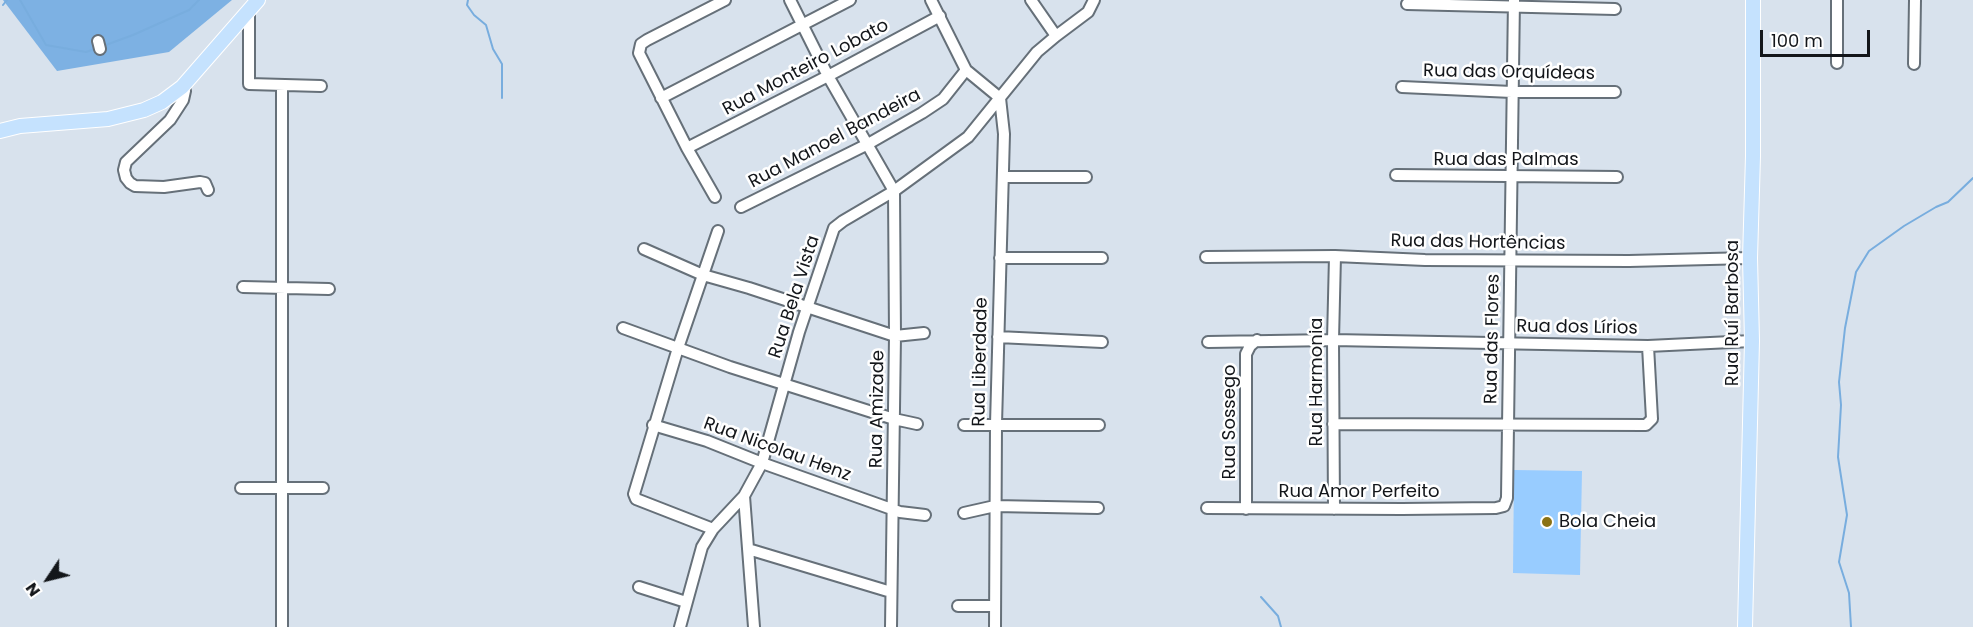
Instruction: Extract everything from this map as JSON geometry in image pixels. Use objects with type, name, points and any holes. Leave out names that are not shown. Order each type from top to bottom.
[{"type":"main road","name":"Rua Ruí Barbosa","points":[[1745,627],[1752,340],[1750,258],[1753,156],[1753,0]]},
{"type":"main road","points":[[0,131],[20,126],[108,119],[144,110],[162,102],[182,87],[254,5]]},
{"type":"street","points":[[715,197],[687,148],[639,53],[641,44],[646,40],[725,0]]},
{"type":"street","points":[[790,0],[828,76],[894,191]]},
{"type":"street","points":[[661,98],[850,0]]},
{"type":"street","points":[[931,0],[966,70],[1000,98]]},
{"type":"street","points":[[1031,0],[1056,36]]},
{"type":"street","name":"Rua Bela Vista","points":[[680,627],[702,547],[713,529],[744,496],[762,463],[834,228],[894,191],[968,137],[1037,52],[1088,12],[1095,0]]},
{"type":"street","points":[[1837,63],[1838,0]]},
{"type":"street","points":[[1914,64],[1915,0]]},
{"type":"street","points":[[1407,4],[1514,3],[1615,9]]},
{"type":"street","name":"Rua das Flores","points":[[1507,498],[1514,3]]},
{"type":"street","points":[[254,5],[249,84],[321,86]]},
{"type":"street","name":"Rua Monteiro Lobato","points":[[687,148],[940,16]]},
{"type":"street","name":"Rua Manoel Bandeira","points":[[741,207],[868,144],[922,113],[943,99],[966,70]]},
{"type":"street","points":[[282,85],[282,627]]},
{"type":"street","points":[[182,87],[185,91],[183,100],[170,120],[126,162],[124,170],[126,178],[135,186],[164,187],[200,182],[208,186],[208,190]]},
{"type":"street","name":"Rua das Orquídeas","points":[[1402,87],[1512,92],[1615,92]]},
{"type":"street","name":"Rua Liberdade","points":[[995,627],[996,424],[1004,134],[1000,98]]},
{"type":"street","name":"Rua das Palmas","points":[[1396,175],[1617,177]]},
{"type":"street","points":[[1003,177],[1086,177]]},
{"type":"street","name":"Rua Amizade","points":[[891,627],[895,336],[894,191]]},
{"type":"street","points":[[713,529],[636,499],[634,488],[718,231]]},
{"type":"street","points":[[644,249],[703,275],[895,336],[924,333]]},
{"type":"street","name":"Rua das Hortências","points":[[1206,257],[1335,256],[1425,260],[1629,261],[1750,258]]},
{"type":"street","name":"Rua Harmonia","points":[[1334,509],[1335,256]]},
{"type":"street","points":[[1000,258],[1102,258]]},
{"type":"street","points":[[243,287],[329,289]]},
{"type":"street","points":[[623,328],[730,368],[916,424]]},
{"type":"street","points":[[998,338],[1102,342]]},
{"type":"street","name":"Rua Sossego","points":[[1246,509],[1246,354],[1257,340]]},
{"type":"street","name":"Rua dos Lírios","points":[[1208,342],[1333,340],[1648,346],[1752,340]]},
{"type":"street","points":[[1333,424],[1646,426],[1652,419],[1648,346]]},
{"type":"street","name":"Rua Nicolau Henz","points":[[653,425],[707,441],[893,510],[925,515]]},
{"type":"street","points":[[964,425],[1099,425]]},
{"type":"street","points":[[241,488],[323,488]]},
{"type":"street","points":[[744,496],[754,627]]},
{"type":"street","name":"Rua Amor Perfeito","points":[[1207,508],[1496,508],[1504,506],[1507,498]]},
{"type":"street","points":[[964,513],[995,506],[1098,508]]},
{"type":"street","points":[[748,549],[891,592]]},
{"type":"street","points":[[639,587],[686,602]]},
{"type":"street","points":[[958,606],[995,606]]},
{"type":"shaded area","points":[[3,0],[232,0],[169,52],[57,71]]},
{"type":"shaded area","name":"Bola Cheia","points":[[1514,470],[1582,471],[1580,575],[1513,573]]},
{"type":"waterway","points":[[3,5],[7,0]]},
{"type":"waterway","points":[[20,0],[46,45],[86,52],[95,49]]},
{"type":"waterway","points":[[103,46],[189,10],[199,0]]},
{"type":"waterway","points":[[468,0],[467,5],[474,15],[486,25],[493,49],[502,64],[502,98]]},
{"type":"waterway","points":[[1851,627],[1849,593],[1839,562],[1847,515],[1838,457],[1841,405],[1839,382],[1845,328],[1856,272],[1869,251],[1904,226],[1948,202],[1973,178]]},
{"type":"waterway","points":[[1261,597],[1278,616],[1281,627]]},
{"type":"place","name":"Bola Cheia","points":[[1547,522]]}]
